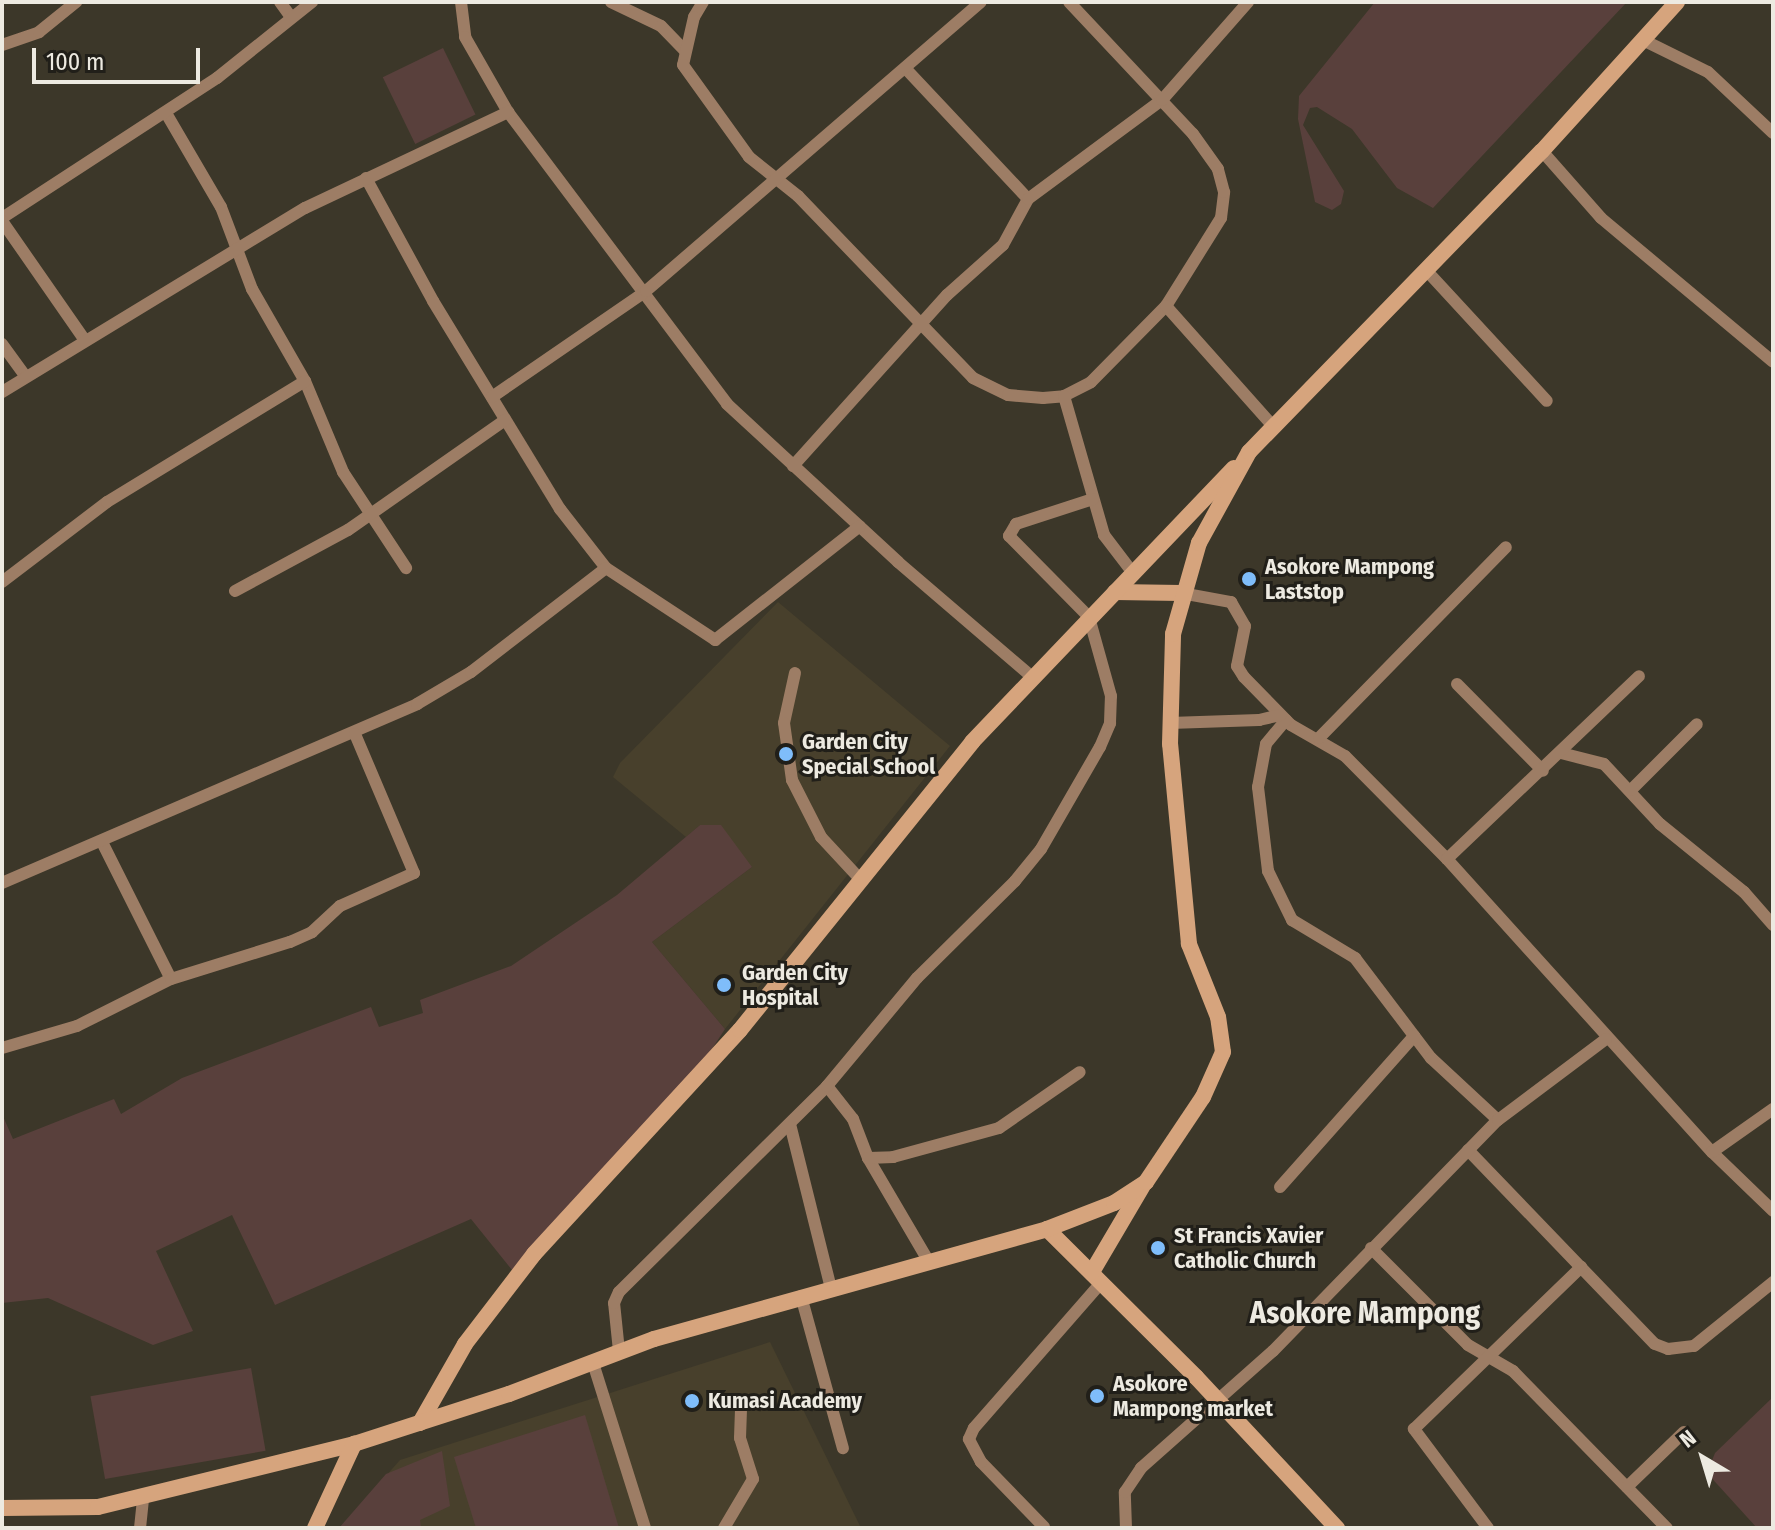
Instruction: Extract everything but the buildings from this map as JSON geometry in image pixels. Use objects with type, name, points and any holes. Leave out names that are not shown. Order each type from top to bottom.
[{"type":"street","points":[[3,44],[39,32],[76,2]]},
{"type":"street","points":[[280,2],[291,17]]},
{"type":"street","points":[[84,339],[2,219],[166,113],[312,2]]},
{"type":"street","points":[[461,2],[465,37],[508,112],[646,291],[727,404],[1031,676]]},
{"type":"street","points":[[611,2],[661,26],[685,51]]},
{"type":"street","points":[[703,2],[685,51],[687,76],[749,157],[777,179],[918,326],[973,378],[1008,395],[1064,396],[1091,382],[1121,356],[1166,306],[1221,218],[1224,192],[1218,169],[1162,100],[1069,2]]},
{"type":"street","points":[[492,397],[646,291],[981,2]]},
{"type":"street","points":[[793,466],[918,326],[1003,245],[1028,199],[1162,100],[1248,2]]},
{"type":"street","points":[[420,1423],[465,1344],[534,1254],[740,1030],[1031,676],[1542,151],[1677,2]]},
{"type":"street","points":[[1643,40],[1708,72],[1773,133]]},
{"type":"street","points":[[906,69],[1028,199]]},
{"type":"street","points":[[2,392],[238,245],[366,178],[508,112]]},
{"type":"street","points":[[166,113],[238,245],[252,289],[305,381],[343,472],[373,513],[406,568]]},
{"type":"street","points":[[1542,151],[1612,228],[1773,362]]},
{"type":"street","points":[[366,178],[505,420],[560,509],[606,568],[715,640],[860,526]]},
{"type":"street","points":[[1426,270],[1547,401]]},
{"type":"street","points":[[1166,306],[1273,426]]},
{"type":"street","points":[[2,344],[25,376]]},
{"type":"street","points":[[2,582],[107,502],[305,381]]},
{"type":"street","points":[[1064,396],[1104,535],[1133,573]]},
{"type":"street","points":[[235,591],[373,513],[505,420]]},
{"type":"street","points":[[1044,1527],[981,1462],[969,1439],[974,1428],[1097,1277],[1146,1182],[1203,1097],[1223,1052],[1218,1017],[1187,933],[1170,723],[1173,634],[1181,593],[1199,543],[1249,452]]},
{"type":"street","points":[[619,1351],[614,1303],[619,1292],[827,1086],[917,978],[1041,849],[1100,747],[1110,723],[1111,696],[1089,617],[1009,536],[1016,524],[1093,499]]},
{"type":"street","points":[[1319,738],[1506,547]]},
{"type":"street","points":[[2,883],[355,734],[471,672],[606,568]]},
{"type":"street","points":[[1115,592],[1214,596],[1240,613],[1245,642],[1239,671],[1283,717],[1345,756],[1447,859],[1606,1039],[1712,1152],[1773,1211]]},
{"type":"street","points":[[795,673],[784,723],[792,780],[821,837],[861,880]]},
{"type":"street","points":[[1447,859],[1543,771],[1639,676]]},
{"type":"street","points":[[1457,684],[1543,771]]},
{"type":"street","points":[[1170,723],[1283,717]]},
{"type":"street","points":[[1283,717],[1266,744],[1259,763],[1260,835],[1268,871],[1292,920],[1314,938],[1355,958],[1414,1036],[1498,1120]]},
{"type":"street","points":[[1631,790],[1697,724]]},
{"type":"street","points":[[2,1048],[77,1026],[171,979],[290,942],[312,932],[340,906],[414,873],[355,734]]},
{"type":"street","points":[[1561,753],[1604,764],[1660,824],[1744,892],[1773,925]]},
{"type":"street","points":[[102,842],[171,979]]},
{"type":"street","points":[[1280,1187],[1414,1036]]},
{"type":"street","points":[[1126,1528],[1125,1492],[1131,1479],[1273,1351],[1498,1120],[1606,1039]]},
{"type":"street","points":[[868,1158],[893,1157],[999,1128],[1080,1072]]},
{"type":"street","points":[[827,1086],[853,1119],[868,1158],[929,1262]]},
{"type":"street","points":[[1712,1152],[1773,1109]]},
{"type":"street","points":[[790,1124],[831,1288]]},
{"type":"street","points":[[1468,1150],[1655,1344],[1668,1349],[1708,1338],[1773,1282]]},
{"type":"street","points":[[2,1508],[74,1509],[143,1498],[354,1444],[593,1363],[619,1351],[801,1296],[1047,1229],[1114,1203],[1146,1182]]},
{"type":"street","points":[[1047,1229],[1217,1399],[1337,1528]]},
{"type":"street","points":[[1371,1248],[1483,1357],[1513,1371],[1667,1528]]},
{"type":"street","points":[[1488,1528],[1414,1429],[1483,1357],[1581,1267]]},
{"type":"street","points":[[801,1296],[843,1448]]},
{"type":"street","points":[[593,1363],[645,1528]]},
{"type":"street","points":[[724,1528],[753,1479],[740,1438],[741,1405]]},
{"type":"street","points":[[1627,1487],[1684,1432]]},
{"type":"street","points":[[315,1528],[354,1444]]},
{"type":"street","points":[[140,1528],[143,1498]]},
{"type":"shaded area","points":[[1375,2],[1627,2],[1433,208],[1397,188],[1352,129],[1317,107],[1310,108],[1303,125],[1344,191],[1341,204],[1332,210],[1315,202],[1298,119],[1299,96]]},
{"type":"shaded area","points":[[443,48],[475,115],[415,144],[383,77]]},
{"type":"shaded area","name":"Garden City Special School","points":[[778,602],[950,746],[725,1029],[652,942],[752,867],[700,825],[686,837],[613,777],[620,763]]},
{"type":"shaded area","points":[[700,825],[721,825],[752,867],[652,942],[725,1029],[704,1061],[512,1270],[471,1219],[275,1305],[232,1215],[156,1251],[193,1331],[153,1345],[48,1298],[2,1303],[2,1114],[13,1139],[114,1099],[121,1114],[182,1078],[371,1007],[379,1027],[423,1013],[420,1000],[511,966],[617,895]]},
{"type":"shaded area","name":"Kumasi Academy","points":[[770,1342],[861,1528],[340,1528],[400,1460]]},
{"type":"shaded area","points":[[251,1368],[266,1451],[105,1479],[90,1396]]},
{"type":"shaded area","points":[[1773,1397],[1773,1528],[1757,1528],[1707,1473],[1715,1453]]},
{"type":"shaded area","points":[[585,1415],[619,1528],[476,1528],[454,1457]]},
{"type":"shaded area","points":[[442,1451],[450,1506],[420,1520],[421,1528],[339,1528],[386,1474]]},
{"type":"place","name":"Asokore Mampong Laststop","points":[[1249,579]]},
{"type":"place","name":"Garden City Special School","points":[[786,754]]},
{"type":"place","name":"Garden City Hospital","points":[[724,985]]},
{"type":"place","name":"St Francis Xavier Catholic Church","points":[[1158,1248]]},
{"type":"place","name":"Asokore Mampong market","points":[[1097,1396]]},
{"type":"place","name":"Kumasi Academy","points":[[692,1401]]},
{"type":"district","name":"Asokore Mampong","points":[[1365,1313]]}]
